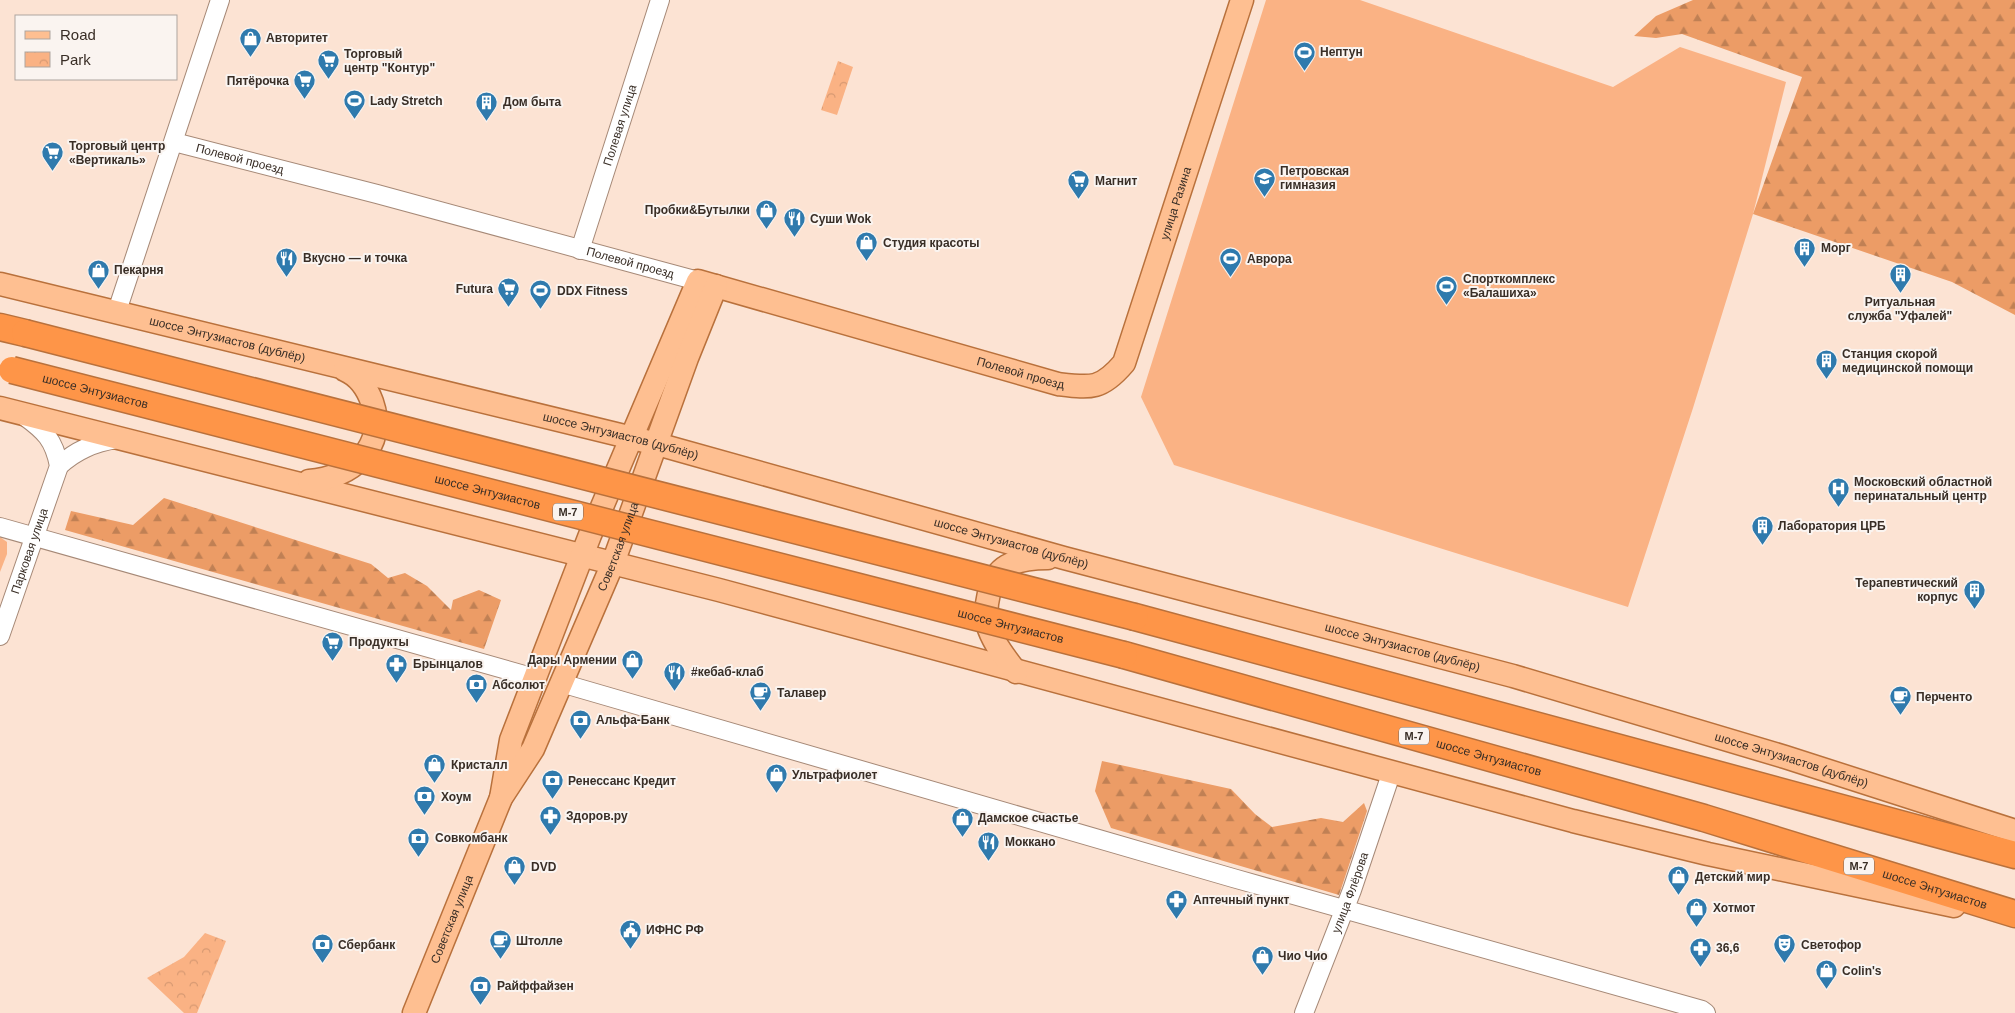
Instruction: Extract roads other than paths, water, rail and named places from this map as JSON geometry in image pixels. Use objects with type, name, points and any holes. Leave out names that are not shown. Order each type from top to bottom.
[{"type":"highway","points":[[0,327],[1135,617],[2015,855]]},
{"type":"highway","name":"шоссе Энтузиастов","points":[[6,368],[1124,655],[1704,818],[2015,914]]},
{"type":"main road","name":"улица Разина","points":[[1088,387],[1110,380],[1124,363],[1242,0]]},
{"type":"main road","name":"шоссе Энтузиастов (дублёр)","points":[[0,284],[657,444],[1064,558],[1609,703],[2015,831]]},
{"type":"main road","name":"Полевой проезд","points":[[707,284],[1058,384],[1088,387]]},
{"type":"main road","name":"Советская улица","points":[[501,798],[511,740],[583,555],[632,438],[707,284]]},
{"type":"main road","name":"Советская улица","points":[[414,1013],[501,798],[533,749],[613,563],[687,358],[707,284]]},
{"type":"main road","points":[[293,480],[324,480],[338,476],[358,463],[371,445],[376,422],[369,393],[354,374],[340,367]]},
{"type":"main road","points":[[9,410],[293,480],[719,590],[1016,672],[1392,771],[1573,821],[1708,854],[2015,919]]},
{"type":"main road","points":[[1016,672],[990,629],[986,607],[992,585],[1005,567],[1018,562],[1035,558],[1064,558]]},
{"type":"street","points":[[117,311],[220,0]]},
{"type":"street","name":"Полевая улица","points":[[580,250],[660,0]]},
{"type":"street","name":"Полевой проезд","points":[[174,142],[377,194],[707,284]]},
{"type":"street","points":[[9,410],[40,427],[55,446],[59,466]]},
{"type":"street","points":[[59,466],[72,454],[96,443],[124,438]]},
{"type":"street","name":"Парковая улица","points":[[0,636],[59,466]]},
{"type":"street","points":[[0,527],[535,678]]},
{"type":"street","points":[[561,683],[1702,1010],[1706,1013]]},
{"type":"street","name":"улица Флёрова","points":[[1304,1013],[1345,909],[1392,771]]},
{"type":"place","name":"Авторитет","points":[[250,57]]},
{"type":"place","name":"Нептун","points":[[1304,71]]},
{"type":"place","name":"Торговый центр \"Контур\"","points":[[328,80]]},
{"type":"place","name":"Пятёрочка","points":[[305,100]]},
{"type":"place","name":"Lady Stretch","points":[[354,120]]},
{"type":"place","name":"Дом быта","points":[[487,121]]},
{"type":"place","name":"Торговый центр «Вертикаль»","points":[[53,172]]},
{"type":"place","name":"Петровская гимназия","points":[[1264,197]]},
{"type":"place","name":"Магнит","points":[[1079,200]]},
{"type":"place","name":"Пробки&Бутылки","points":[[766,229]]},
{"type":"place","name":"Суши Wok","points":[[794,238]]},
{"type":"place","name":"Студия красоты","points":[[867,262]]},
{"type":"place","name":"Морг","points":[[1805,267]]},
{"type":"place","name":"Вкусно — и точка","points":[[287,277]]},
{"type":"place","name":"Аврора","points":[[1231,278]]},
{"type":"place","name":"Пекарня","points":[[98,289]]},
{"type":"place","name":"Ритуальная служба \"Уфалей\"","points":[[1900,294]]},
{"type":"place","name":"Спорткомплекс «Балашиха»","points":[[1447,305]]},
{"type":"place","name":"Futura","points":[[509,308]]},
{"type":"place","name":"DDX Fitness","points":[[541,310]]},
{"type":"place","name":"Станция скорой медицинской помощи","points":[[1826,380]]},
{"type":"place","name":"Московский областной перинатальный центр","points":[[1838,508]]},
{"type":"place","name":"Лаборатория ЦРБ","points":[[1762,545]]},
{"type":"place","name":"Терапевтический корпус","points":[[1974,609]]},
{"type":"place","name":"Продукты","points":[[333,661]]},
{"type":"place","name":"Дары Армении","points":[[633,679]]},
{"type":"place","name":"Брынцалов","points":[[397,683]]},
{"type":"place","name":"#кебаб-клаб","points":[[675,691]]},
{"type":"place","name":"Абсолют","points":[[476,704]]},
{"type":"place","name":"Талавер","points":[[761,712]]},
{"type":"place","name":"Перченто","points":[[1900,716]]},
{"type":"place","name":"Альфа-Банк","points":[[580,739]]},
{"type":"place","name":"Кристалл","points":[[435,784]]},
{"type":"place","name":"Ультрафиолет","points":[[776,794]]},
{"type":"place","name":"Ренессанс Кредит","points":[[552,800]]},
{"type":"place","name":"Хоум","points":[[425,816]]},
{"type":"place","name":"Здоров.ру","points":[[550,835]]},
{"type":"place","name":"Дамское счастье","points":[[962,837]]},
{"type":"place","name":"Совкомбанк","points":[[419,857]]},
{"type":"place","name":"Моккано","points":[[989,861]]},
{"type":"place","name":"DVD","points":[[515,886]]},
{"type":"place","name":"Детский мир","points":[[1679,896]]},
{"type":"place","name":"Аптечный пункт","points":[[1177,919]]},
{"type":"place","name":"Хотмот","points":[[1697,927]]},
{"type":"place","name":"ИФНС РФ","points":[[630,949]]},
{"type":"place","name":"Штолле","points":[[500,960]]},
{"type":"place","name":"Сбербанк","points":[[322,964]]},
{"type":"place","name":"Светофор","points":[[1785,964]]},
{"type":"place","name":"36,6","points":[[1700,967]]},
{"type":"place","name":"Чио Чио","points":[[1262,975]]},
{"type":"place","name":"Colin's","points":[[1826,990]]},
{"type":"place","name":"Райффайзен","points":[[481,1005]]}]
